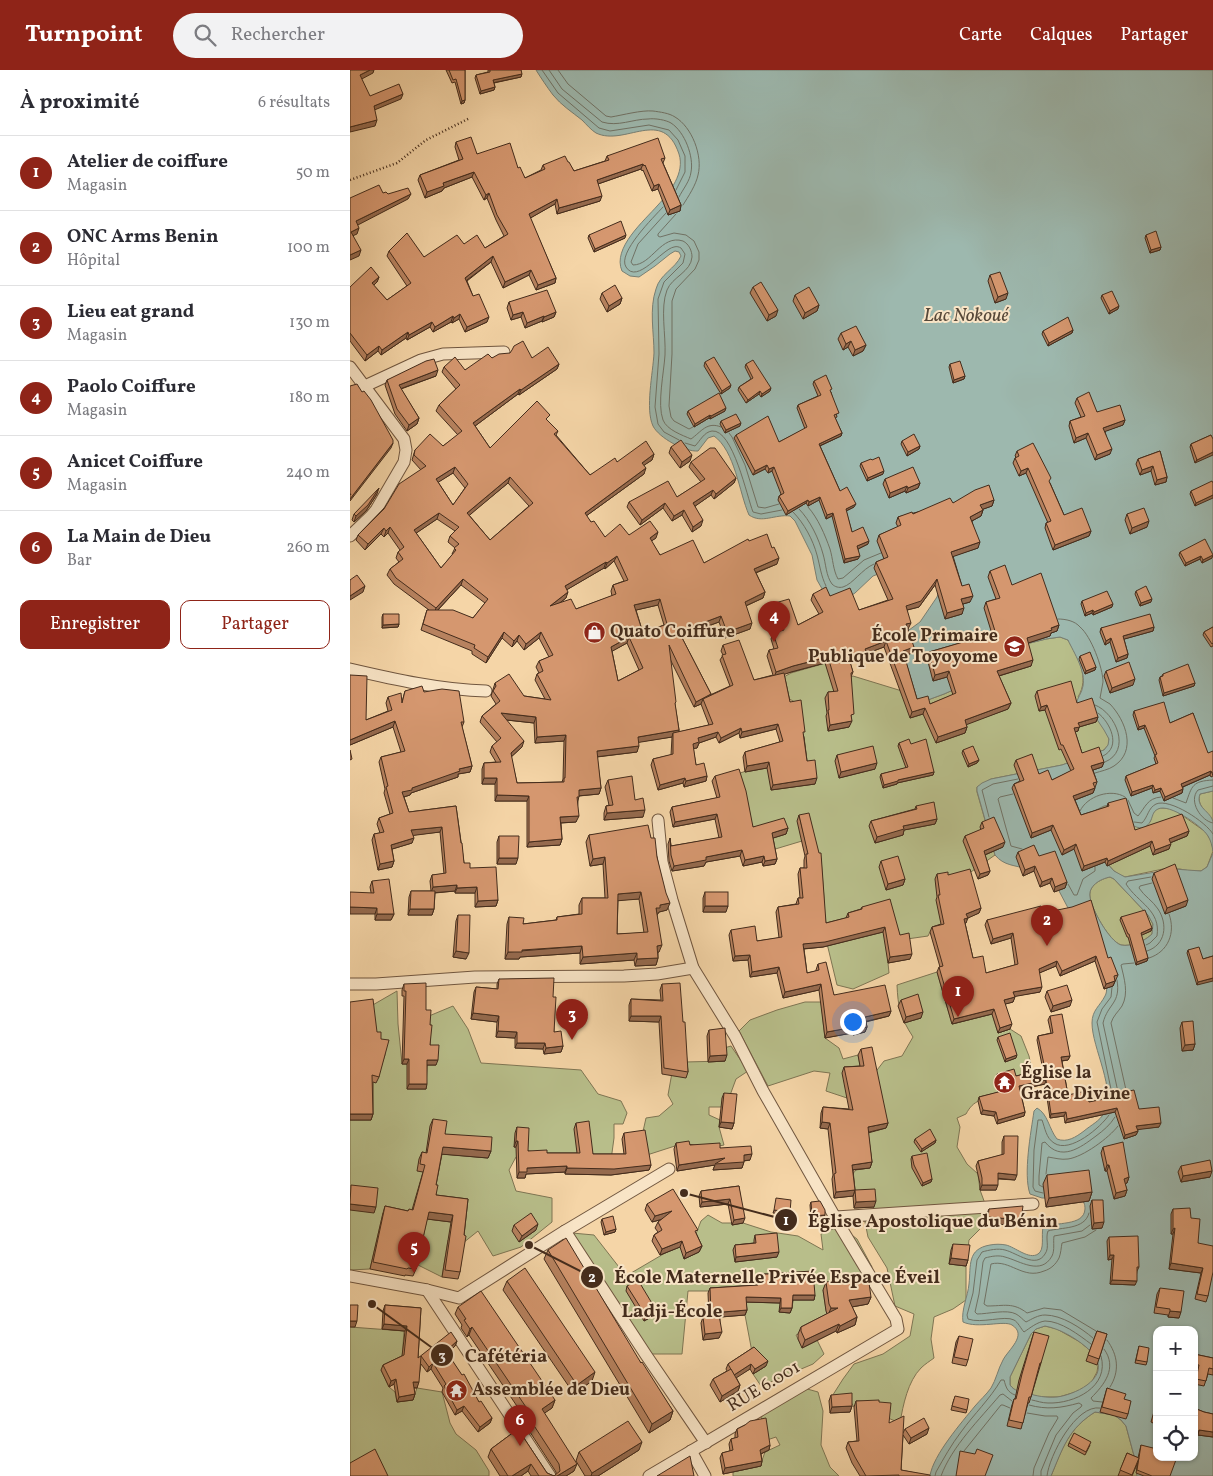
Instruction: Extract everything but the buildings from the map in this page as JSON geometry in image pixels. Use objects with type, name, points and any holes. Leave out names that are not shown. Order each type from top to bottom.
[{"type":"street","points":[[365,386],[421,360],[443,354],[504,352]]},
{"type":"street","points":[[350,367],[404,439],[406,450],[404,462],[380,504],[371,516],[350,536]]},
{"type":"street","points":[[350,669],[466,691],[486,691]]},
{"type":"street","points":[[658,820],[664,870],[693,968],[735,1036],[763,1091],[836,1218],[1033,1204]]},
{"type":"street","points":[[350,984],[475,977],[633,976],[693,968]]},
{"type":"street","points":[[350,1276],[427,1290],[459,1298],[669,1170]]},
{"type":"street","name":"RUE 6.001","points":[[649,1476],[898,1329],[896,1319],[836,1218]]},
{"type":"street","points":[[565,1232],[706,1442]]},
{"type":"street","points":[[427,1290],[550,1476]]},
{"type":"street","points":[[691,1451],[705,1476]]},
{"type":"path","points":[[350,180],[397,163],[426,140],[470,118]]},
{"type":"green space","points":[[1060,637],[1068,640],[1081,668],[1083,682],[1078,697],[1105,729],[1109,740],[1108,745],[1104,750],[1062,765],[991,779],[977,787],[995,855],[968,874],[941,925],[930,932],[928,936],[907,939],[888,963],[889,973],[853,989],[837,985],[824,931],[821,858],[802,841],[760,852],[737,774],[781,760],[800,705],[786,697],[782,678],[791,673],[826,663],[832,684],[853,676],[902,691],[925,701],[969,683],[986,654]]},
{"type":"green space","points":[[1213,791],[1213,822],[1201,805],[1199,798],[1200,794]]},
{"type":"green space","points":[[1113,804],[1150,822],[1153,813],[1158,808],[1168,808],[1176,811],[1203,830],[1212,843],[1213,851],[1207,867],[1201,871],[1163,869],[1125,877],[1114,871],[1104,860],[1094,811]]},
{"type":"green space","points":[[1110,877],[1148,915],[1153,924],[1152,934],[1149,937],[1133,944],[1121,945],[1106,931],[1091,902],[1090,893],[1093,886],[1099,881]]},
{"type":"green space","points":[[937,972],[952,1024],[992,1014],[998,1033],[1010,1029],[1021,1036],[1029,1056],[1033,1076],[996,1077],[998,1096],[975,1103],[966,1114],[957,1118],[960,1127],[957,1147],[967,1164],[978,1174],[980,1190],[987,1209],[986,1223],[969,1240],[966,1266],[966,1300],[953,1309],[934,1317],[931,1339],[934,1358],[916,1373],[909,1386],[900,1423],[888,1418],[877,1405],[854,1407],[849,1399],[829,1401],[854,1364],[883,1354],[910,1336],[914,1314],[895,1306],[887,1268],[868,1237],[863,1212],[874,1211],[873,1196],[853,1196],[850,1177],[856,1170],[869,1168],[863,1095],[847,1098],[826,1091],[830,1073],[814,1071],[768,1086],[739,1031],[750,1020],[777,1010],[805,1002],[821,1002],[825,1038],[839,1048],[843,1059],[858,1055],[862,1076],[874,1074],[884,1061],[902,1056],[913,1037],[900,1012],[897,985]]},
{"type":"green space","points":[[397,991],[402,1064],[428,1047],[429,1016],[453,1006],[468,1029],[481,1063],[581,1070],[598,1094],[621,1101],[627,1113],[623,1124],[614,1124],[611,1160],[545,1156],[516,1157],[509,1170],[516,1191],[552,1198],[552,1222],[521,1247],[493,1256],[478,1231],[463,1243],[448,1240],[442,1277],[416,1264],[383,1213],[370,1269],[350,1270],[350,1076],[381,1067],[386,1047],[378,1046],[371,1006]]},
{"type":"green space","points":[[731,1046],[748,1071],[736,1079],[729,1098],[722,1107],[709,1107],[709,1115],[720,1120],[719,1127],[724,1145],[700,1150],[678,1145],[647,1155],[642,1136],[646,1118],[659,1116],[673,1104],[668,1095],[673,1067],[685,1062],[725,1061],[724,1048]]},
{"type":"green space","points":[[708,1215],[722,1223],[743,1223],[771,1232],[798,1236],[823,1250],[821,1234],[840,1226],[857,1239],[872,1267],[865,1284],[823,1290],[829,1317],[826,1321],[796,1335],[802,1347],[817,1340],[824,1354],[813,1364],[761,1386],[753,1374],[766,1366],[752,1352],[745,1315],[743,1291],[688,1291],[682,1354],[649,1354],[617,1300],[600,1309],[572,1233],[594,1235],[626,1276],[672,1249],[694,1239],[701,1221]]},
{"type":"green space","points":[[1045,1326],[1057,1329],[1080,1342],[1097,1358],[1097,1372],[1090,1385],[1079,1391],[1059,1397],[1040,1397],[1016,1391],[1010,1385],[1010,1377],[1031,1334],[1036,1329]]},
{"type":"green space","points":[[350,1327],[404,1331],[402,1360],[381,1370],[389,1387],[395,1392],[397,1402],[413,1399],[417,1388],[442,1392],[450,1423],[456,1434],[476,1450],[489,1471],[489,1476],[382,1476],[350,1469]]},
{"type":"green space","points":[[800,1387],[818,1392],[823,1411],[821,1445],[830,1467],[839,1476],[733,1476],[733,1472],[760,1466],[765,1452],[780,1445],[776,1437],[767,1440],[761,1417],[777,1400]]},
{"type":"green space","points":[[1095,1412],[1114,1415],[1126,1426],[1136,1463],[1137,1476],[1051,1476],[1067,1440],[1078,1425]]},
{"type":"water","name":"Lac Nokoué","points":[[536,70],[1213,70],[1213,791],[1200,794],[1199,799],[1201,806],[1212,818],[1213,851],[1210,840],[1205,832],[1185,816],[1170,809],[1156,810],[1150,823],[1145,828],[1139,828],[1130,824],[1113,804],[1094,811],[1104,860],[1114,871],[1125,877],[1174,869],[1201,871],[1207,867],[1213,853],[1213,1476],[1137,1476],[1136,1463],[1126,1426],[1114,1415],[1095,1412],[1072,1432],[1051,1476],[930,1476],[936,1458],[949,1439],[991,1388],[1003,1360],[1018,1338],[1018,1333],[1012,1325],[1003,1323],[976,1325],[963,1322],[970,1264],[974,1254],[983,1247],[998,1244],[1010,1246],[1030,1255],[1038,1254],[1042,1246],[1043,1228],[1080,1219],[1085,1209],[1080,1198],[1042,1198],[1030,1194],[1027,1164],[1034,1111],[1037,1108],[1041,1111],[1057,1139],[1071,1139],[1098,1121],[1104,1113],[1108,1093],[1092,1023],[1095,1011],[1106,994],[1105,978],[1058,889],[1040,875],[1006,863],[995,855],[977,787],[991,779],[1062,765],[1104,750],[1108,745],[1109,739],[1096,718],[1076,705],[1082,689],[1083,674],[1068,640],[1060,637],[986,654],[969,683],[925,701],[910,698],[900,631],[909,630],[920,622],[937,597],[940,588],[940,576],[902,565],[873,576],[846,599],[834,599],[825,594],[817,580],[812,555],[795,521],[790,516],[759,519],[749,515],[732,462],[727,451],[714,436],[708,438],[698,451],[693,451],[673,443],[656,431],[651,419],[650,410],[654,353],[652,321],[654,297],[661,279],[681,256],[679,252],[675,251],[639,277],[630,276],[622,271],[620,262],[621,253],[631,235],[672,188],[680,168],[679,154],[672,140],[663,132],[653,130],[607,136],[596,133],[556,99]],"holes":[[[1110,877],[1148,915],[1153,924],[1152,934],[1142,941],[1121,945],[1106,931],[1097,916],[1091,902],[1091,890],[1102,879]],[[1045,1326],[1072,1337],[1095,1356],[1098,1366],[1097,1373],[1080,1390],[1064,1396],[1045,1397],[1017,1390],[1010,1385],[1010,1377],[1031,1334],[1036,1329]]]},
{"type":"place","name":"Quato Coiffure","points":[[594,632]]},
{"type":"place","name":"Paolo Coiffure","points":[[774,642]]},
{"type":"place","name":"École Primaire Publique de Toyoyome","points":[[1014,646]]},
{"type":"place","name":"ONC Arms Benin","points":[[1047,946]]},
{"type":"place","name":"Atelier de coiffure","points":[[958,1017]]},
{"type":"place","name":"Lieu eat grand","points":[[572,1040]]},
{"type":"place","name":"Église la Grâce Divine","points":[[1005,1083]]},
{"type":"place","name":"Église Apostolique du Bénin","points":[[684,1193]]},
{"type":"place","name":"École Maternelle Privée Espace Éveil","points":[[529,1245]]},
{"type":"place","name":"Anicet Coiffure","points":[[414,1273]]},
{"type":"place","name":"Cafétéria","points":[[372,1304]]},
{"type":"place","name":"Assemblée de Dieu","points":[[456,1390]]},
{"type":"place","name":"La Main de Dieu","points":[[520,1446]]},
{"type":"district","name":"Ladji-École","points":[[672,1312]]}]
